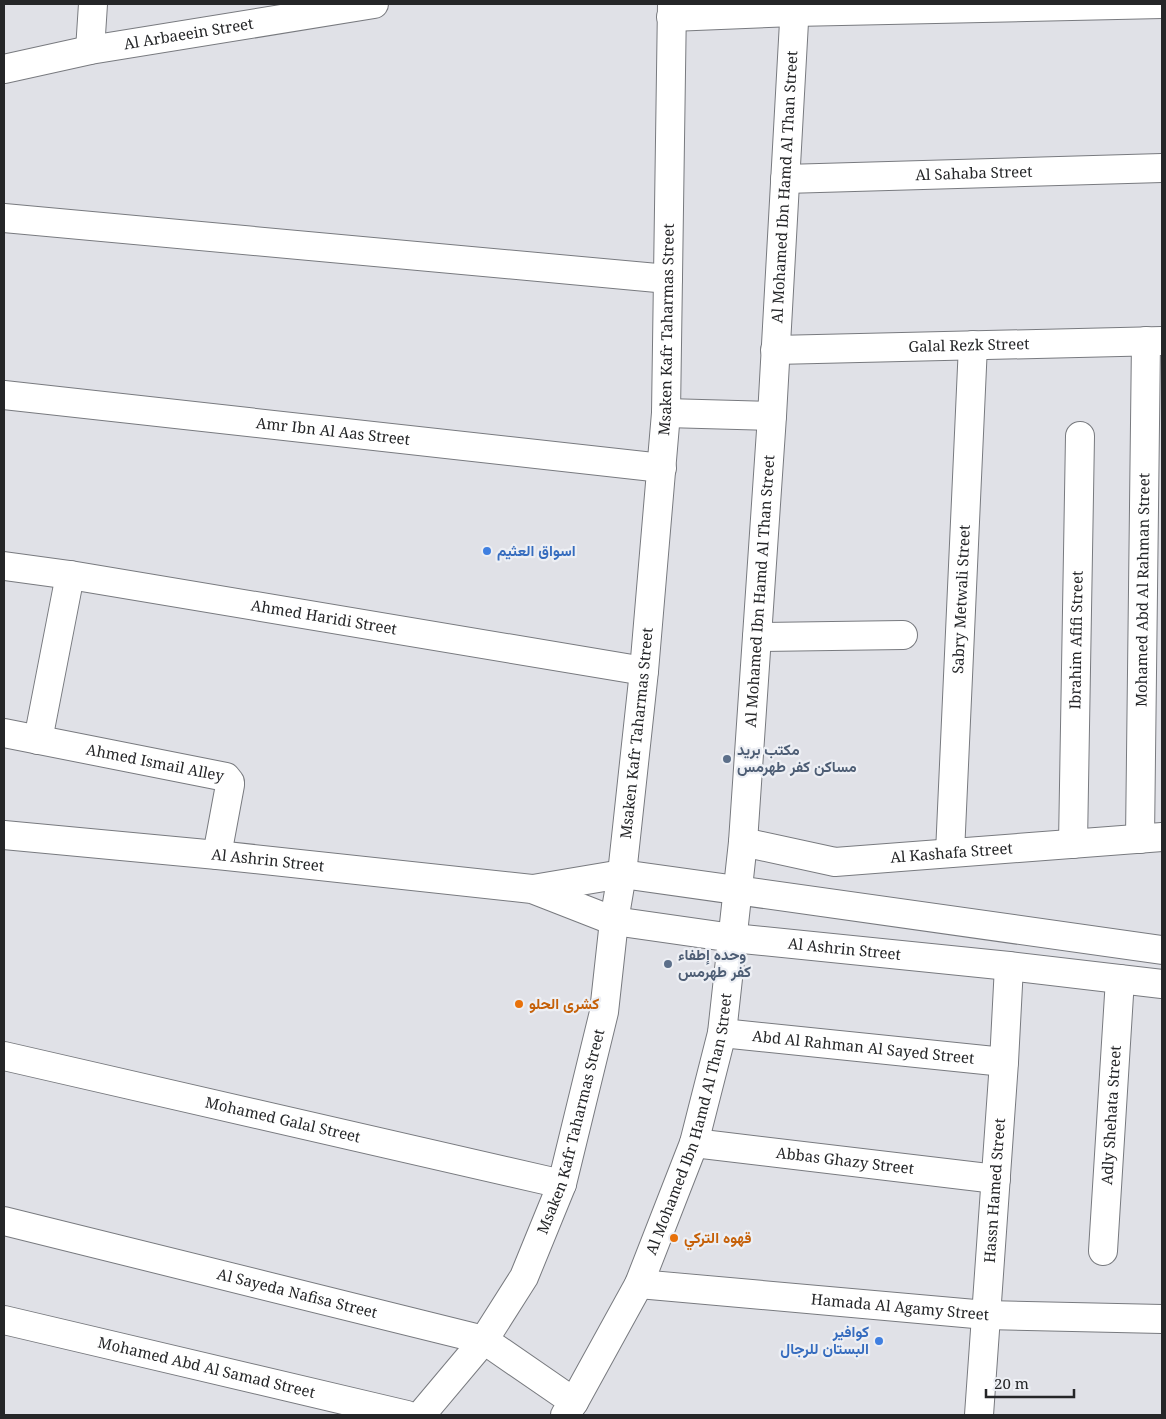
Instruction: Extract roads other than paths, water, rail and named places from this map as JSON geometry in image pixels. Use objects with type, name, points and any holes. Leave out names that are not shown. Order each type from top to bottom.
[{"type":"street","points":[[90,50],[93,4]]},
{"type":"street","name":"Al Arbaeein Street","points":[[4,69],[90,50],[374,4]]},
{"type":"street","points":[[672,10],[1162,4]]},
{"type":"street","name":"Al Mohamed Ibn Hamd Al Than Street","points":[[570,1409],[639,1284],[694,1143],[722,1033],[743,842],[772,416],[795,8]]},
{"type":"street","name":"Msaken Kafr Taharmas Street","points":[[421,1415],[484,1340],[524,1277],[562,1184],[604,1012],[614,921],[622,874],[644,671],[666,413],[672,10]]},
{"type":"street","name":"Al Sahaba Street","points":[[785,179],[1162,168]]},
{"type":"street","points":[[4,218],[668,279]]},
{"type":"street","name":"Galal Rezk Street","points":[[775,350],[1154,341]]},
{"type":"street","name":"Mohamed Abd Al Rahman Street","points":[[1151,838],[1154,341]]},
{"type":"street","name":"Sabry Metwali Street","points":[[950,853],[973,345]]},
{"type":"street","name":"Amr Ibn Al Aas Street","points":[[4,395],[662,468]]},
{"type":"street","points":[[666,413],[772,416]]},
{"type":"street","name":"Ibrahim Afifi Street","points":[[1073,844],[1080,436]]},
{"type":"street","name":"Ahmed Haridi Street","points":[[4,566],[70,575],[644,671]]},
{"type":"street","points":[[38,740],[70,575]]},
{"type":"street","points":[[757,637],[903,636]]},
{"type":"street","name":"Ahmed Ismail Alley","points":[[4,733],[226,777],[230,785],[217,855]]},
{"type":"street","name":"Al Ashrin Street","points":[[4,835],[217,855],[532,889],[614,921],[733,938],[1162,984]]},
{"type":"street","name":"Al Kashafa Street","points":[[743,842],[835,862],[1151,838]]},
{"type":"street","name":"Al Ashrin Street","points":[[532,889],[622,874],[1162,950]]},
{"type":"street","name":"Hassn Hamed Street","points":[[979,1415],[1004,1062],[1008,966]]},
{"type":"street","name":"Adly Shehata Street","points":[[1102,1251],[1120,979]]},
{"type":"street","name":"Abd Al Rahman Al Sayed Street","points":[[722,1033],[1004,1062]]},
{"type":"street","name":"Mohamed Galal Street","points":[[4,1056],[562,1184]]},
{"type":"street","name":"Abbas Ghazy Street","points":[[694,1143],[996,1179]]},
{"type":"street","name":"Al Sayeda Nafisa Street","points":[[4,1221],[484,1340],[570,1409]]},
{"type":"street","name":"Hamada Al Agamy Street","points":[[639,1284],[986,1315],[1162,1320]]},
{"type":"street","name":"Mohamed Abd Al Samad Street","points":[[4,1320],[407,1415]]},
{"type":"place","name":"اسواق العثيم","points":[[487,551]]},
{"type":"place","name":"مكتب بريد مساكن كفر طهرمس","points":[[727,759]]},
{"type":"place","name":"وحده إطفاء كفر طهرمس","points":[[668,964]]},
{"type":"place","name":"كشرى الحلو","points":[[519,1004]]},
{"type":"place","name":"قهوه التركي","points":[[674,1238]]},
{"type":"place","name":"كوافير البستان للرجال","points":[[879,1341]]}]
